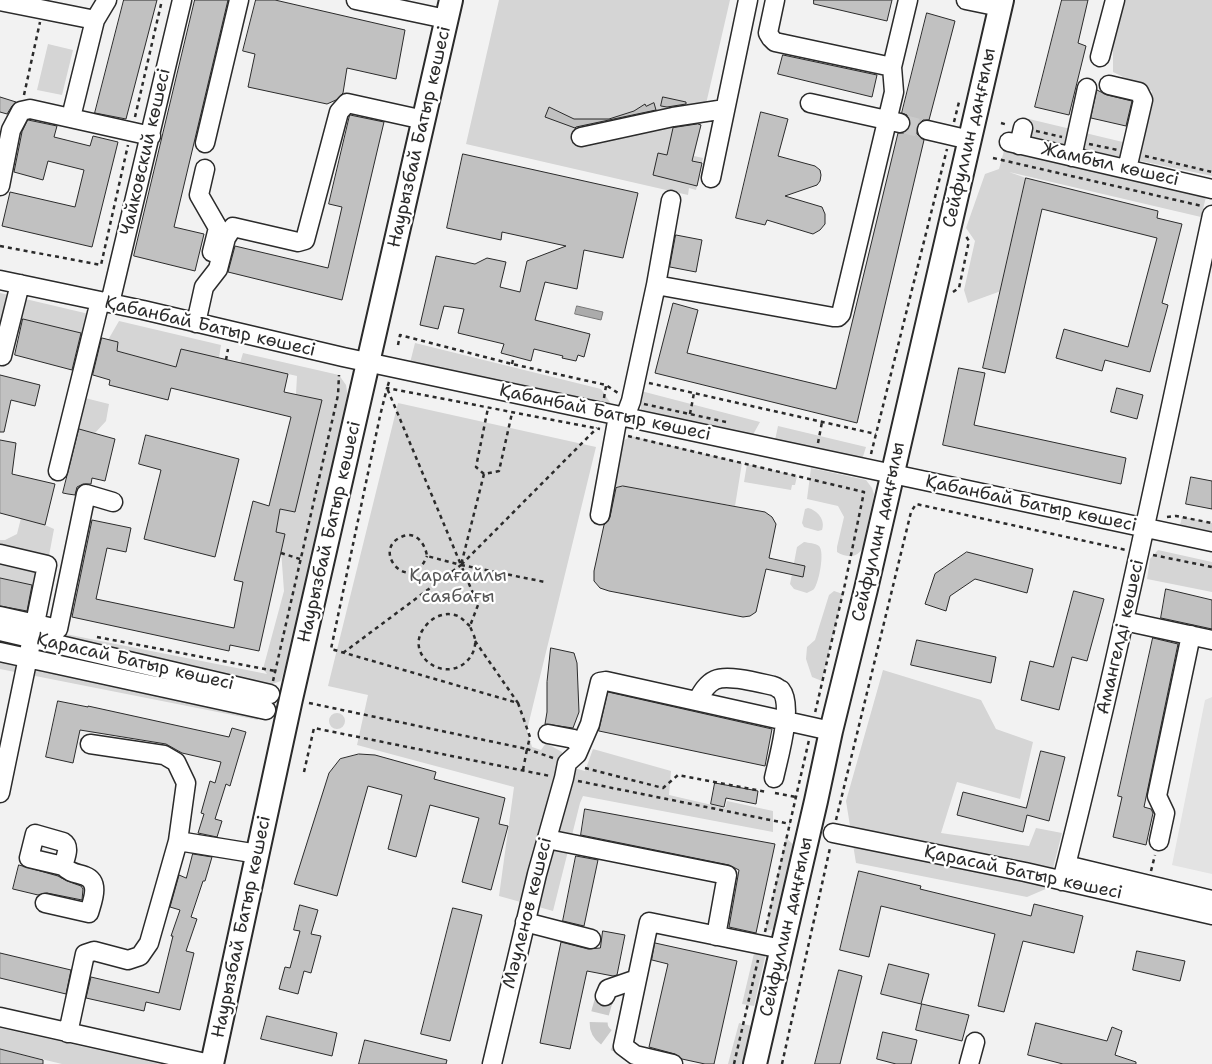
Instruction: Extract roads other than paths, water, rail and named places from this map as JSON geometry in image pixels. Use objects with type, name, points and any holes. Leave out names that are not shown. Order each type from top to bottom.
[{"type":"main road","name":"Сейфуллин даңғылы","points":[[755,1064],[782,949],[821,729],[893,475],[960,138],[1001,4]]},
{"type":"main road","name":"Наурызбай Батыр көшесі","points":[[211,1064],[295,681],[448,10]]},
{"type":"street","points":[[74,110],[95,20],[107,0]]},
{"type":"street","name":"Чайковский көшесі","points":[[58,471],[154,132],[182,0]]},
{"type":"street","points":[[205,143],[239,0]]},
{"type":"street","points":[[356,0],[448,10]]},
{"type":"street","points":[[711,178],[748,0]]},
{"type":"street","points":[[775,0],[768,34],[776,42],[892,67]]},
{"type":"street","points":[[656,285],[824,316],[838,317],[841,314],[894,122],[892,67],[908,0]]},
{"type":"street","points":[[966,0],[1001,4]]},
{"type":"street","points":[[1100,57],[1115,0]]},
{"type":"street","points":[[0,1],[95,20]]},
{"type":"street","points":[[1109,85],[1139,92],[1142,96],[1143,100],[1129,161]]},
{"type":"street","points":[[1074,149],[1087,88]]},
{"type":"street","points":[[204,287],[218,269],[226,238],[233,227],[298,242],[305,240],[339,112],[347,103],[424,120]]},
{"type":"street","points":[[810,103],[894,122]]},
{"type":"street","points":[[0,186],[11,130],[21,111],[30,109],[131,131],[154,132]]},
{"type":"street","points":[[581,137],[673,117],[725,109]]},
{"type":"street","points":[[927,130],[960,138]]},
{"type":"street","name":"Жамбыл көшесі","points":[[1017,138],[1129,161],[1212,188]]},
{"type":"street","points":[[196,322],[218,228],[199,195],[205,169]]},
{"type":"street","points":[[600,515],[619,422],[631,401],[656,285],[671,200]]},
{"type":"street","name":"Амангелді көшесі","points":[[1064,873],[1088,779],[1124,621],[1209,211]]},
{"type":"street","name":"Қабанбай Батыр көшесі","points":[[0,280],[196,322],[619,422],[686,430],[1212,542]]},
{"type":"street","points":[[0,355],[2,356],[20,284]]},
{"type":"street","points":[[0,616],[34,631],[58,630],[86,494],[113,502]]},
{"type":"street","points":[[0,554],[47,565],[0,793]]},
{"type":"street","points":[[1124,621],[1212,640]]},
{"type":"street","name":"Қарасай Батыр көшесі","points":[[0,631],[34,631],[268,702],[28,659],[0,652]]},
{"type":"street","points":[[1158,841],[1165,814],[1157,796],[1191,635]]},
{"type":"street","points":[[696,701],[705,688],[718,679],[728,678],[774,686],[781,690],[785,698],[786,721],[774,778]]},
{"type":"street","points":[[548,734],[574,739],[580,747],[590,724],[599,684],[602,681],[821,729]]},
{"type":"street","points":[[68,1032],[84,954],[94,951],[128,960],[140,956],[149,943],[178,841],[186,783],[176,762],[164,755],[90,744]]},
{"type":"street","name":"Мәуленов көшесі","points":[[492,1064],[525,922],[567,763],[577,754],[580,747]]},
{"type":"street","name":"Қарасай Батыр көшесі","points":[[833,833],[1026,872],[1064,873],[1212,900]]},
{"type":"street","points":[[547,839],[727,875],[716,936]]},
{"type":"street","points":[[178,841],[258,854]]},
{"type":"street","points":[[44,903],[89,914],[95,890],[94,884],[87,877],[70,873],[63,866]]},
{"type":"street","name":"Қарасай Батыр көшесі","points":[[1064,873],[1212,915]]},
{"type":"street","points":[[525,922],[591,939]]},
{"type":"street","points":[[673,1064],[635,1055],[623,1046],[649,922],[782,949]]},
{"type":"street","points":[[606,996],[608,989],[637,979]]},
{"type":"street","points":[[0,1017],[211,1064]]},
{"type":"street","points":[[969,1064],[974,1042]]},
{"type":"tunnel","points":[[900,123],[927,130]]},
{"type":"tunnel","points":[[605,996],[599,1018],[600,1029],[608,1039],[617,1043]]},
{"type":"park label","name":"Қарағайлы саябағы","points":[[458,586]]}]
